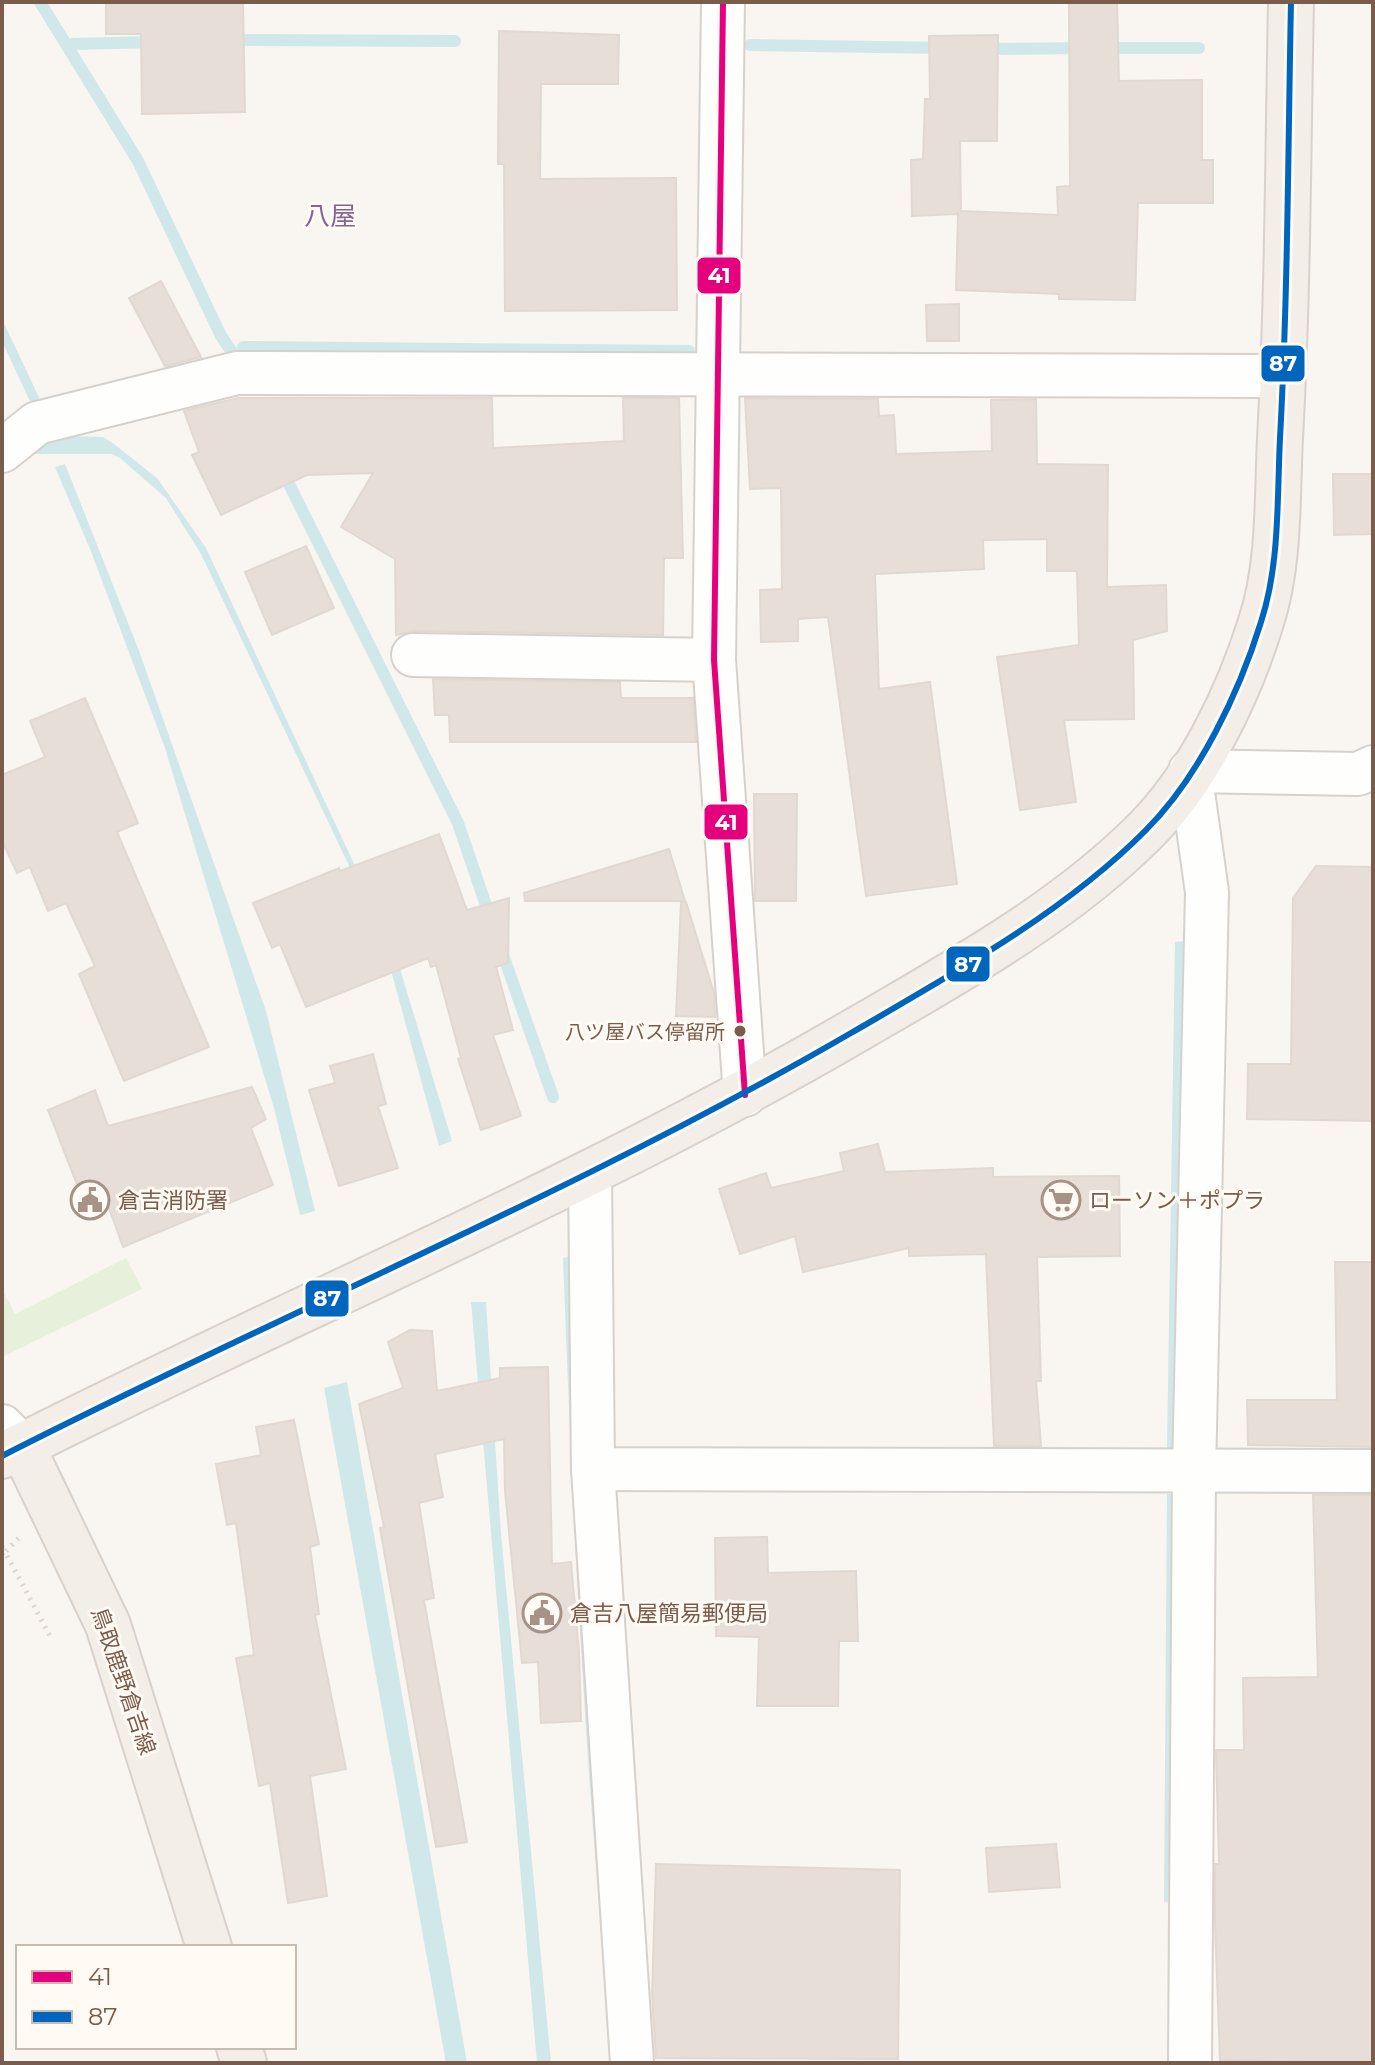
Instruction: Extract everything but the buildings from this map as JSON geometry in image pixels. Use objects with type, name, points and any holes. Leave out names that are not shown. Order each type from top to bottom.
[{"type":"main road","points":[[9,1442],[590,1174],[745,1095],[903,1003],[1077,892],[1150,827],[1190,771],[1234,698],[1264,615],[1275,535],[1284,376],[1291,2]]},
{"type":"main road","name":"鳥取鹿野倉吉線","points":[[9,1442],[108,1625],[208,1945]]},
{"type":"street","points":[[723,2],[714,660],[745,1095]]},
{"type":"street","points":[[2,451],[37,423],[237,373],[1284,376]]},
{"type":"street","points":[[413,655],[714,660]]},
{"type":"street","points":[[1190,2063],[1194,1473],[1207,892],[1190,771],[1358,774],[1373,767]]},
{"type":"street","points":[[590,1174],[593,1469],[632,2063]]},
{"type":"street","points":[[593,1469],[1194,1473],[1373,1471]]},
{"type":"path","points":[[20,1537],[3,1551],[50,1636]]},
{"type":"green space","points":[[126,1258],[142,1289],[2,1357],[2,1289],[15,1314]]},
{"type":"water","points":[[2,319],[43,406],[34,410],[2,341]]},
{"type":"water","points":[[31,435],[103,437],[114,444],[157,478],[206,548],[394,949],[452,1141],[439,1146],[386,952],[361,891],[201,554],[166,498],[120,458],[112,454],[22,454]]},
{"type":"water","points":[[65,464],[138,648],[266,1011],[315,1211],[300,1215],[274,1108],[165,748],[90,549],[55,467]]},
{"type":"water","points":[[1184,941],[1177,1450],[1167,1450],[1175,942]]},
{"type":"water","points":[[574,1256],[614,2063],[588,1762],[576,1560],[563,1258]]},
{"type":"water","points":[[471,1302],[486,1302],[501,1534],[551,2063],[537,2063]]},
{"type":"water","points":[[347,1382],[467,2063],[446,2063],[324,1388]]},
{"type":"water","points":[[1167,1494],[1175,1494],[1173,1903],[1164,1902]]},
{"type":"waterway","points":[[40,2],[138,161],[221,336],[237,359]]},
{"type":"waterway","points":[[231,40],[455,41]]},
{"type":"waterway","points":[[72,44],[156,42]]},
{"type":"waterway","points":[[750,45],[944,48]]},
{"type":"waterway","points":[[982,49],[1084,48]]},
{"type":"waterway","points":[[1102,48],[1199,48]]},
{"type":"waterway","points":[[243,347],[689,351]]},
{"type":"waterway","points":[[282,470],[458,823],[491,920]]},
{"type":"waterway","points":[[501,949],[553,1097]]},
{"type":"transit line","name":"41","points":[[723,2],[714,660],[745,1095]]},
{"type":"transit line","name":"87","points":[[2,1456],[536,1199],[747,1091],[1005,941],[1079,889],[1114,860],[1165,809],[1200,760],[1229,705],[1252,649],[1272,577],[1285,329],[1291,2]]},
{"type":"place","name":"八ツ屋バス停留所","points":[[740,1031]]},
{"type":"place","name":"倉吉消防署","points":[[90,1200]]},
{"type":"place","name":"ローソン＋ポプラ","points":[[1061,1200]]},
{"type":"place","name":"倉吉八屋簡易郵便局","points":[[542,1613]]},
{"type":"district","name":"八屋","points":[[330,216]]}]
